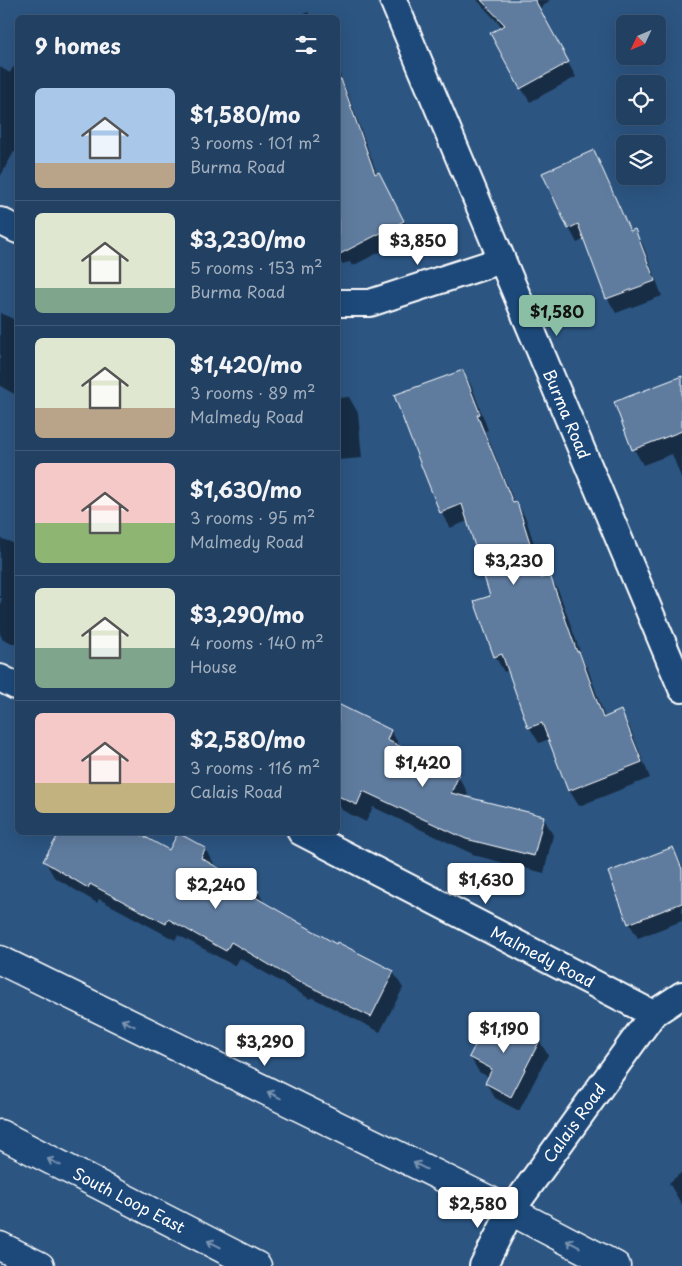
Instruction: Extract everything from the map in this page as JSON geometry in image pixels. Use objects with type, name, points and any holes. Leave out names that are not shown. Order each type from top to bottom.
[{"type":"main road","points":[[0,960],[511,1211],[616,1266]]},
{"type":"main road","name":"South Loop East","points":[[0,1134],[257,1266]]},
{"type":"main road","points":[[0,1246],[40,1266]]},
{"type":"street","name":"Burma Road","points":[[393,0],[682,689]]},
{"type":"street","points":[[0,221],[15,228]]},
{"type":"street","points":[[340,302],[370,303],[502,260]]},
{"type":"street","points":[[0,678],[15,686]]},
{"type":"street","name":"Malmedy Road","points":[[307,835],[653,1014]]},
{"type":"street","name":"Calais Road","points":[[483,1266],[511,1211],[653,1014],[682,995]]},
{"type":"building","points":[[481,0],[535,0],[569,62],[520,89],[490,33],[505,25]]},
{"type":"building","points":[[340,79],[375,174],[379,172],[404,221],[340,254]]},
{"type":"building","points":[[594,150],[630,231],[635,229],[655,281],[606,299],[578,224],[568,229],[542,173]]},
{"type":"building","points":[[463,370],[480,414],[477,415],[513,503],[517,502],[541,578],[550,575],[603,718],[621,710],[642,762],[568,791],[542,723],[528,728],[502,654],[494,657],[474,601],[490,596],[462,504],[440,513],[394,395]]},
{"type":"building","points":[[682,376],[682,431],[632,450],[614,402]]},
{"type":"building","points":[[340,705],[391,730],[387,740],[459,775],[451,793],[544,816],[534,856],[466,839],[363,791],[357,805],[340,797]]},
{"type":"building","points":[[58,835],[142,835],[169,850],[177,835],[182,835],[206,848],[201,858],[259,891],[255,897],[336,944],[337,942],[394,971],[371,1017],[300,983],[231,942],[226,951],[168,919],[166,924],[90,884],[88,888],[43,861]]},
{"type":"building","points":[[673,847],[682,869],[682,903],[628,924],[608,872]]},
{"type":"building","points":[[491,1014],[540,1040],[511,1097],[485,1083],[492,1069],[469,1057]]}]
